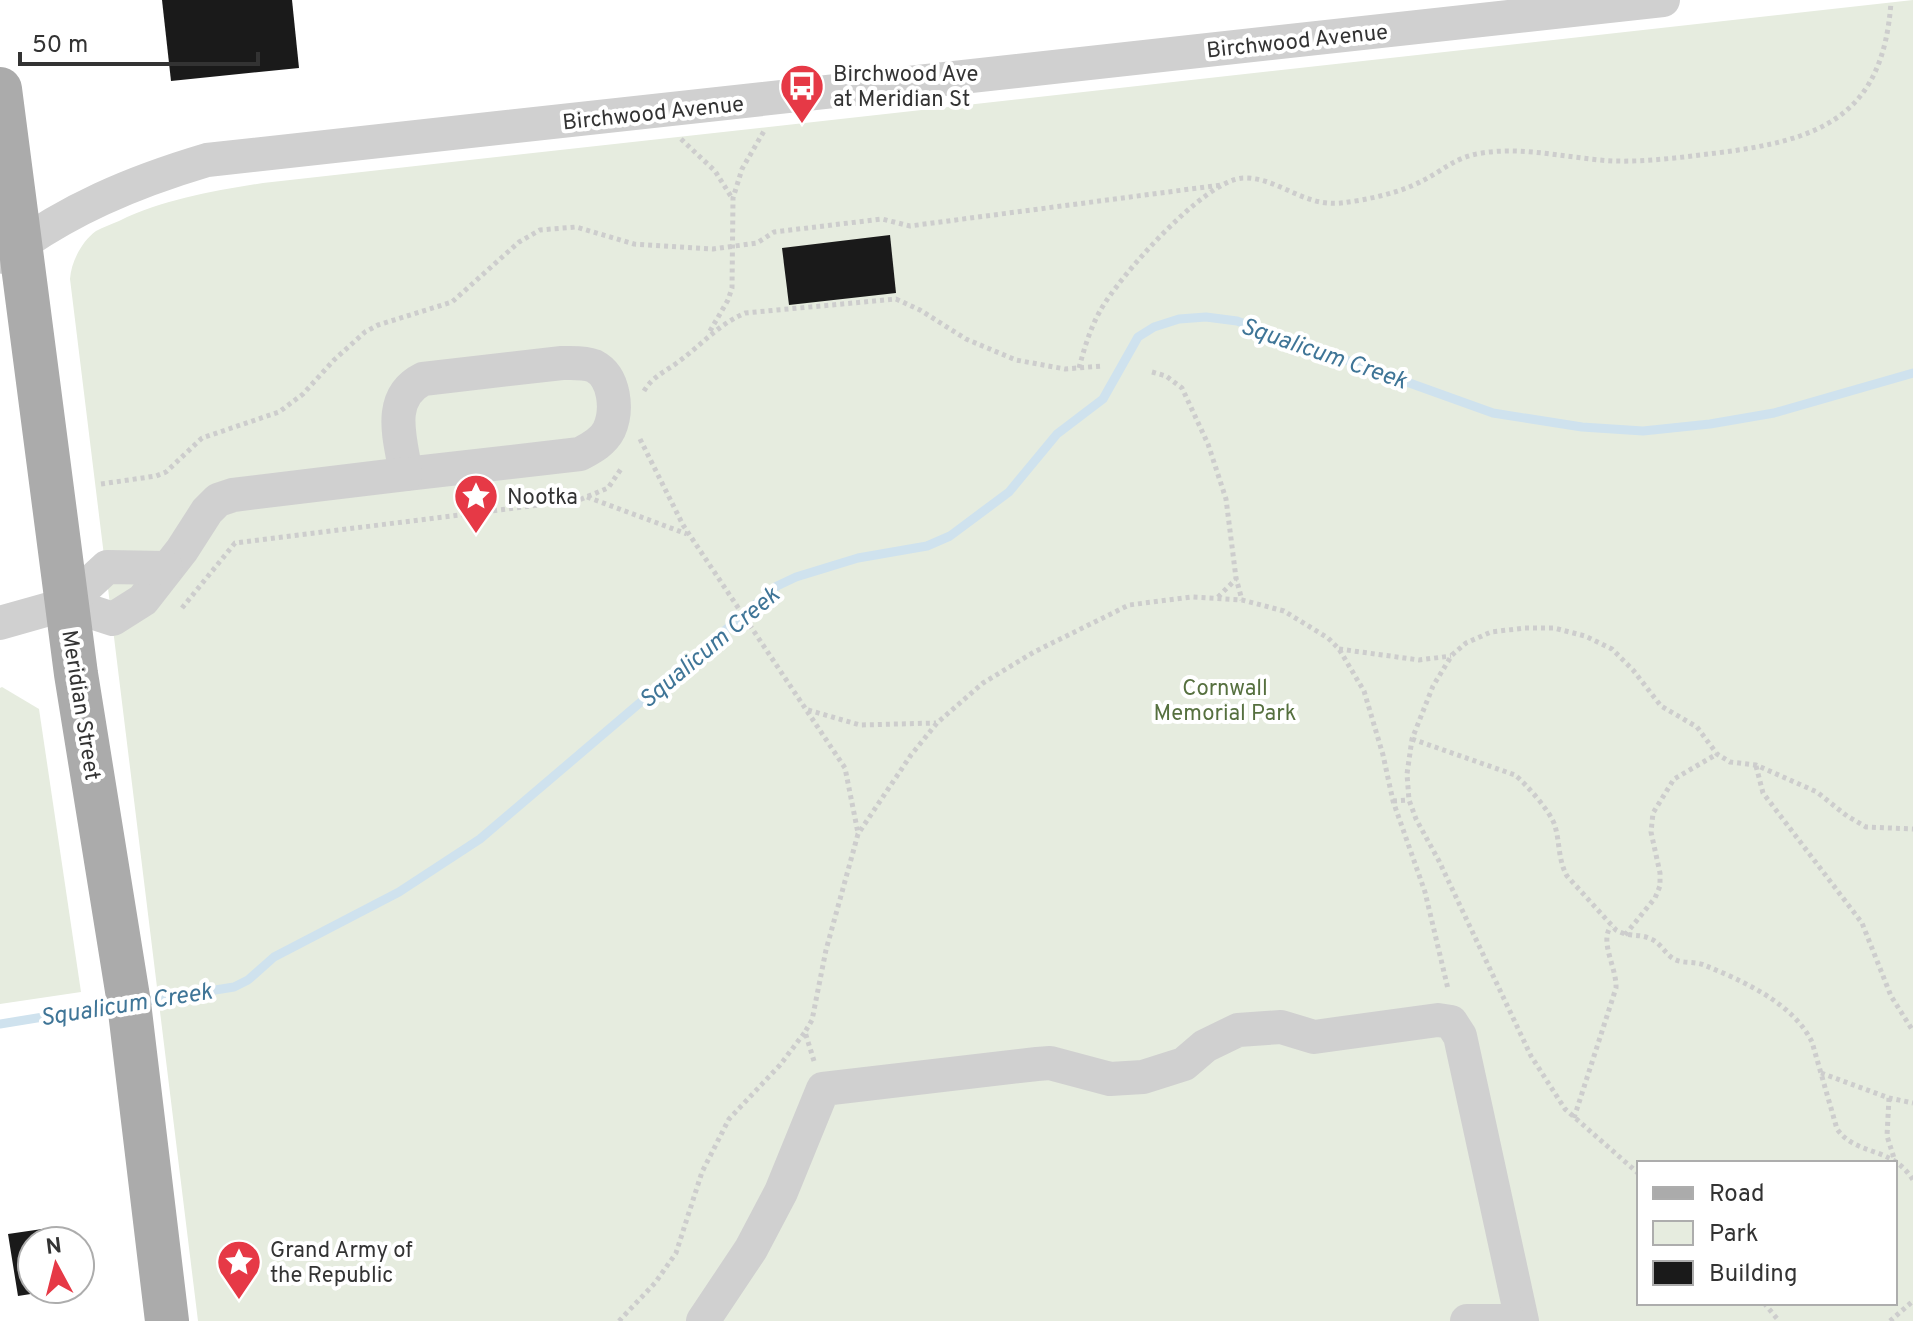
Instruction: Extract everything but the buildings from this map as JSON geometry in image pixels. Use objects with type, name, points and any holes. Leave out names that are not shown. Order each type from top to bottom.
[{"type":"main road","name":"Meridian Street","points":[[0,89],[10,252],[129,1003],[167,1321]]},
{"type":"street","name":"Birchwood Avenue","points":[[10,252],[75,210],[145,179],[207,160],[795,96],[1554,6],[1663,0]]},
{"type":"street","points":[[67,604],[113,619],[143,600],[182,550],[207,511],[218,500],[233,495],[580,454],[597,444],[608,432],[614,412],[612,393],[606,378],[595,367],[562,363],[423,379],[410,386],[401,399],[398,418],[406,474]]},
{"type":"street","points":[[0,623],[67,604],[107,567],[166,568]]},
{"type":"street","points":[[703,1321],[751,1249],[781,1192],[823,1089],[1050,1063],[1110,1079],[1143,1077],[1184,1064],[1224,1035],[1238,1030],[1281,1027],[1314,1037],[1438,1020],[1451,1022],[1457,1029],[1522,1321]]},
{"type":"street","points":[[1467,1321],[1510,1321]]},
{"type":"path","points":[[101,484],[166,472],[202,438],[279,412],[303,394],[365,332],[452,302],[519,242],[540,230],[576,227],[634,244],[713,249],[757,243],[774,232],[882,219],[910,226],[1221,185],[1240,178],[1256,179],[1312,202],[1340,203],[1412,186],[1444,166],[1481,153],[1547,152],[1615,161],[1733,151],[1795,139],[1834,122],[1859,98],[1885,46],[1891,2]]},
{"type":"path","points":[[795,96],[755,145],[742,169],[733,198],[733,274],[728,300],[707,336],[745,313],[896,299],[992,352],[1042,366],[1102,366]]},
{"type":"path","points":[[640,113],[695,150],[715,171],[733,198]]},
{"type":"path","points":[[1079,368],[1099,313],[1119,281],[1180,217],[1221,185]]},
{"type":"path","points":[[1152,372],[1166,376],[1182,388],[1208,444],[1226,499],[1236,578],[1242,600]]},
{"type":"path","points":[[636,430],[689,534],[845,768],[858,834]]},
{"type":"path","points":[[170,611],[182,608],[235,543],[586,497],[689,534]]},
{"type":"path","points":[[1217,598],[1236,578]]},
{"type":"path","points":[[619,1321],[655,1283],[676,1253],[702,1172],[729,1119],[780,1065],[812,1020],[826,950],[858,834],[911,755],[937,723],[983,683],[1034,652],[1129,605],[1192,597],[1242,600],[1284,611],[1328,638],[1339,649],[1364,691],[1393,801],[1425,892],[1457,1029]]},
{"type":"path","points":[[1637,1172],[1565,1109],[1531,1056],[1409,800],[1407,774],[1412,739],[1433,686],[1452,655],[1466,643],[1491,632],[1554,628],[1585,636],[1612,649],[1661,706],[1697,727],[1717,754],[1730,762],[1756,765],[1817,792],[1866,827],[1913,829]]},
{"type":"path","points":[[1339,649],[1419,660],[1452,655]]},
{"type":"path","points":[[807,710],[860,725],[937,723]]},
{"type":"path","points":[[1412,739],[1515,775],[1522,781],[1552,820],[1567,876],[1611,926],[1625,935],[1651,939],[1676,960],[1700,963],[1777,1004],[1806,1029],[1834,1121],[1844,1138],[1894,1158],[1913,1180]]},
{"type":"path","points":[[1625,935],[1655,898],[1660,886],[1651,832],[1653,813],[1674,779],[1717,754]]},
{"type":"path","points":[[1756,765],[1763,793],[1862,923],[1891,996],[1913,1031]]},
{"type":"path","points":[[1393,801],[1409,800]]},
{"type":"path","points":[[1574,1118],[1616,988],[1616,974],[1606,938],[1611,926]]},
{"type":"path","points":[[805,1032],[823,1089]]},
{"type":"path","points":[[1820,1072],[1889,1098],[1913,1103]]},
{"type":"path","points":[[1889,1098],[1887,1136],[1894,1158]]},
{"type":"path","points":[[1890,1321],[1913,1301]]},
{"type":"path","points":[[1766,1305],[1779,1321]]},
{"type":"green space","name":"Cornwall Memorial Park","points":[[1913,0],[1913,1321],[198,1321],[70,279],[78,252],[86,240],[99,230],[136,213],[208,193],[263,183]]},
{"type":"green space","points":[[0,688],[39,709],[81,992],[0,1004]]},
{"type":"waterway","name":"Squalicum Creek","points":[[140,1002],[234,987],[248,980],[274,957],[399,892],[480,839],[777,586],[858,558],[927,546],[950,536],[1009,492],[1057,434],[1103,399],[1138,337],[1154,327],[1179,319],[1206,317],[1237,321],[1493,413],[1582,427],[1643,431],[1774,413],[1913,373]]},
{"type":"waterway","name":"Squalicum Creek","points":[[0,1024],[117,1005]]},
{"type":"place","name":"Birchwood Ave at Meridian St","points":[[802,125]]},
{"type":"place","name":"Nootka","points":[[476,535]]},
{"type":"place","name":"Grand Army of the Republic","points":[[239,1301]]}]
